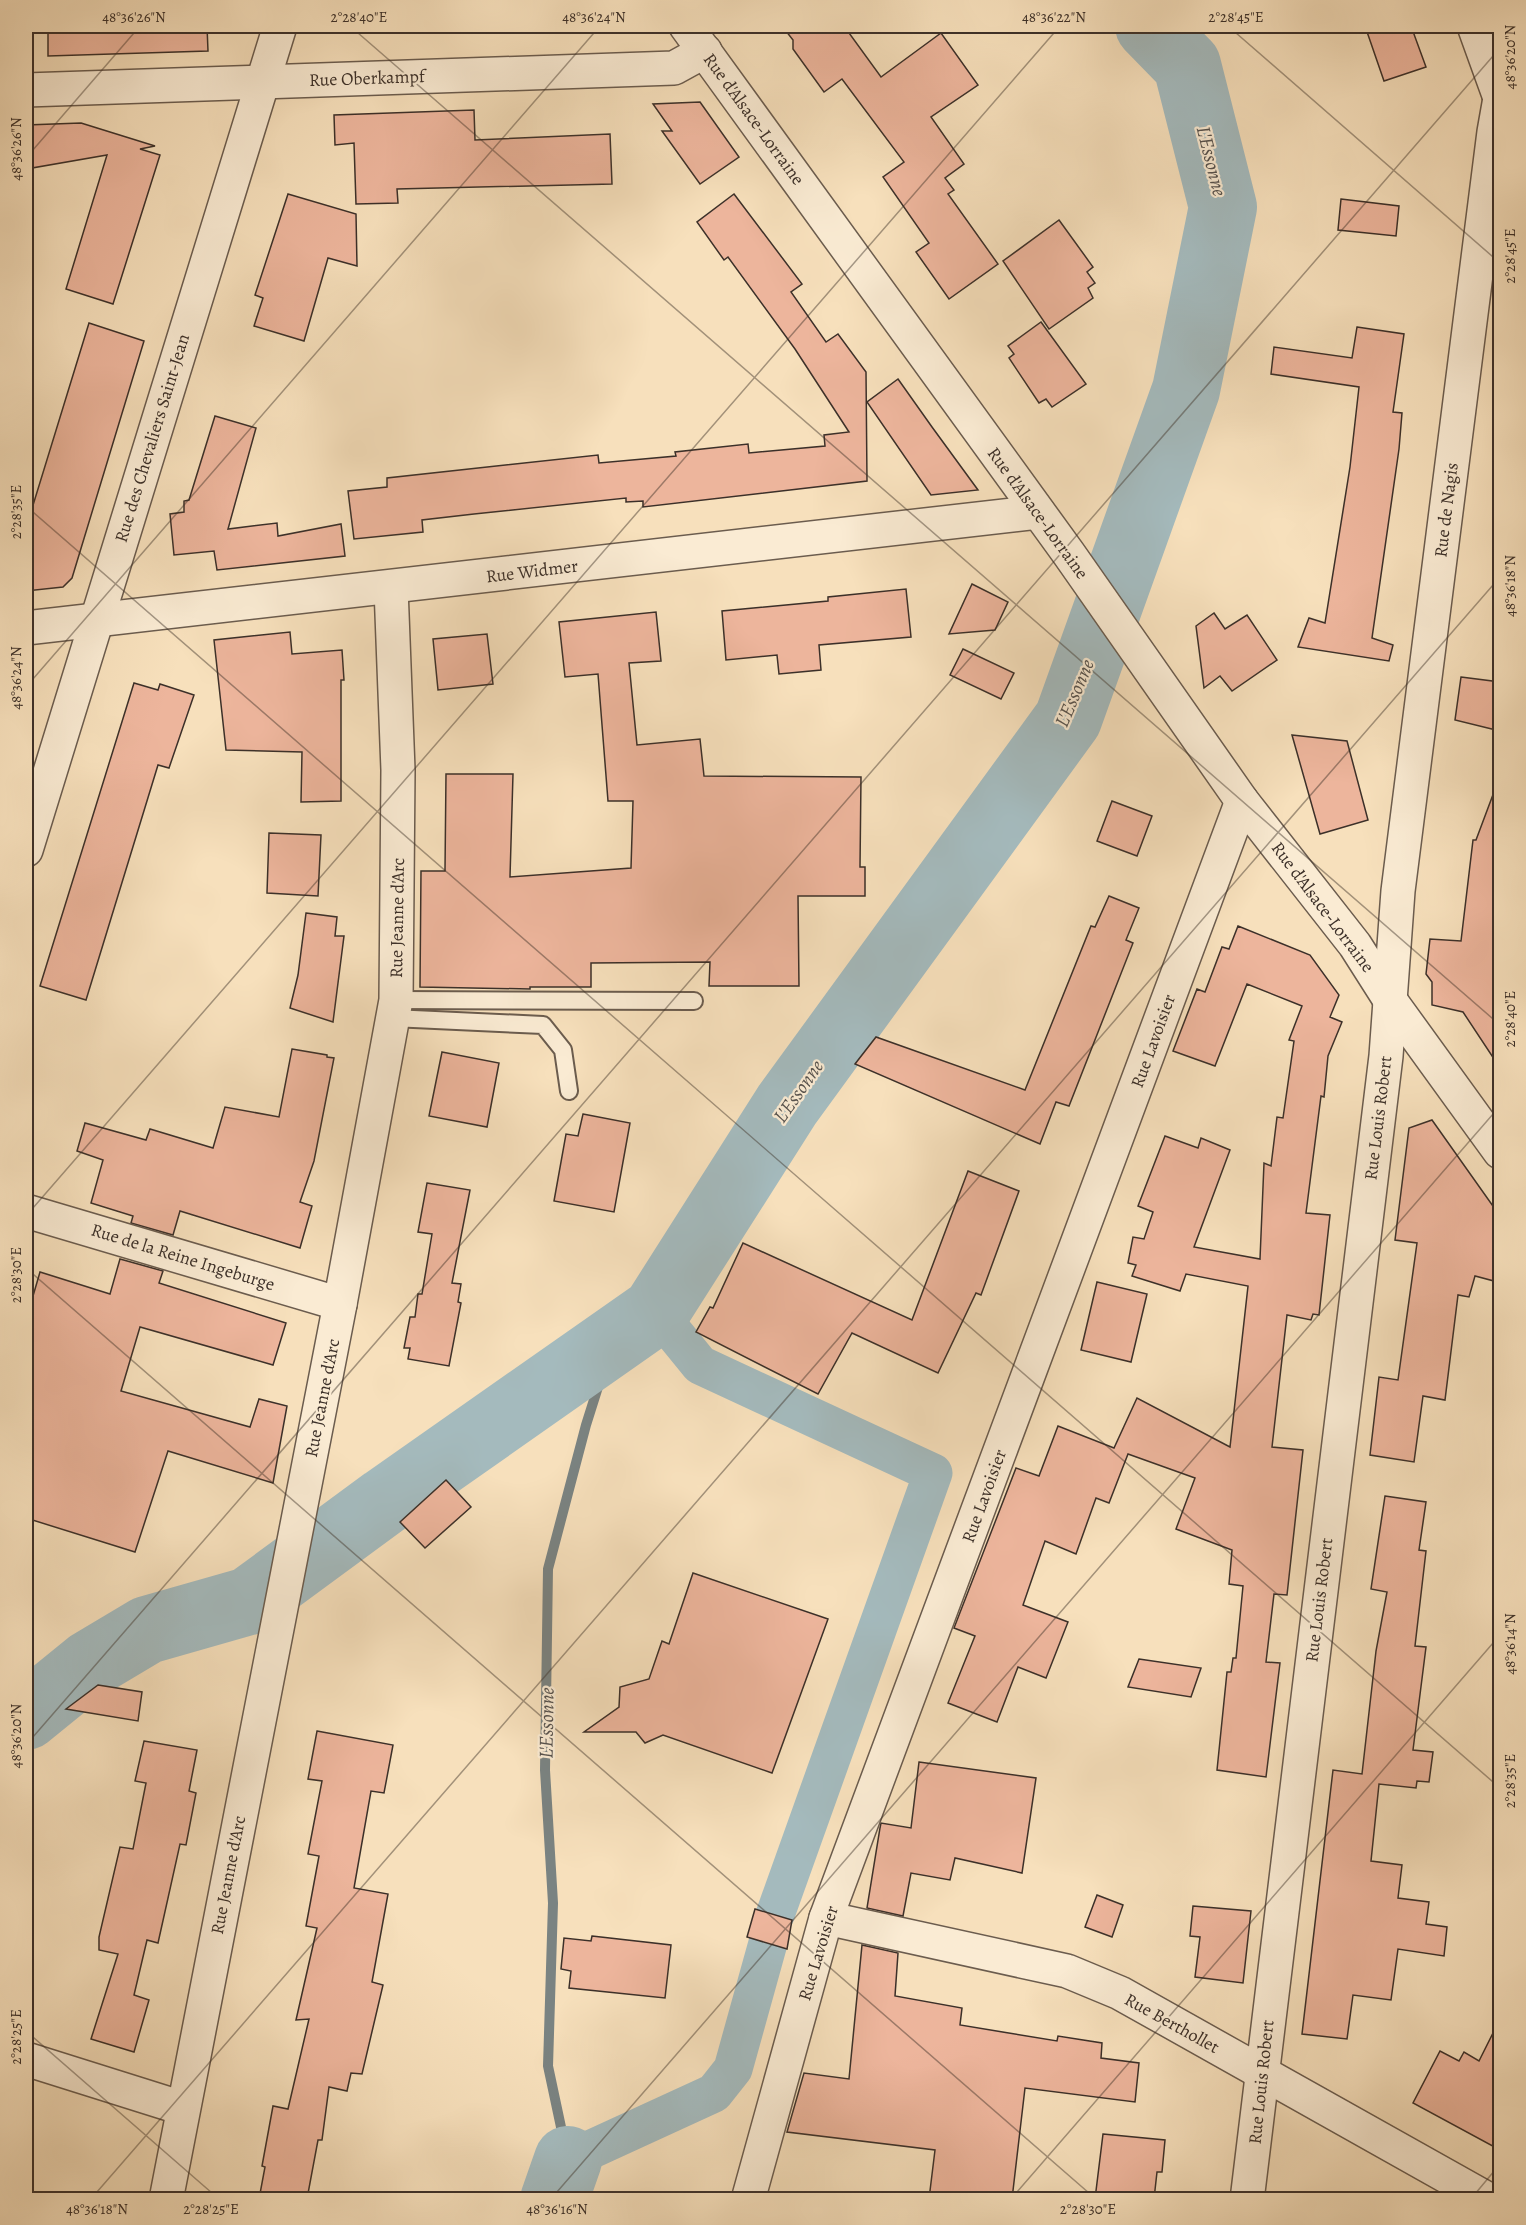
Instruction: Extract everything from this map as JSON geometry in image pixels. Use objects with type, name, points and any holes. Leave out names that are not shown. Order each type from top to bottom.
[{"type":"street","name":"Rue des Chevaliers Saint-Jean","points":[[26,850],[280,26]]},
{"type":"street","name":"Rue de Nagis","points":[[1390,1000],[1398,891],[1500,98],[1474,26]]},
{"type":"street","name":"Rue Oberkampf","points":[[26,90],[674,68],[696,38]]},
{"type":"street","name":"Rue d'Alsace-Lorraine","points":[[696,38],[1069,554],[1242,801],[1355,945],[1390,1000],[1500,1152]]},
{"type":"street","name":"Rue Widmer","points":[[26,628],[1038,513]]},
{"type":"street","name":"Rue Jeanne d'Arc","points":[[166,2199],[300,1514],[394,1009],[398,770],[391,588]]},
{"type":"street","name":"Rue Lavoisier","points":[[747,2199],[826,1918],[1242,801]]},
{"type":"street","name":"Rue Louis Robert","points":[[1247,2199],[1386,1056],[1390,1000]]},
{"type":"street","name":"Rue de la Reine Ingeburge","points":[[26,1211],[340,1304]]},
{"type":"street","name":"Rue Berthollet","points":[[826,1918],[1067,1971],[1120,1993],[1489,2199]]},
{"type":"street","points":[[26,2059],[182,2108]]},
{"type":"lane","points":[[394,1009],[694,1001]]},
{"type":"lane","points":[[394,1009],[543,1025],[563,1050],[569,1091]]},
{"type":"building","points":[[48,26],[207,26],[208,51],[48,56]]},
{"type":"building","points":[[782,26],[844,26],[881,77],[941,33],[978,85],[931,117],[964,164],[945,178],[954,190],[948,194],[998,264],[949,299],[916,252],[929,243],[883,177],[904,162],[842,79],[824,92],[793,49],[793,40]]},
{"type":"building","points":[[1365,26],[1411,26],[1426,67],[1384,81]]},
{"type":"building","points":[[700,102],[739,157],[700,184],[662,131],[672,131],[653,104]]},
{"type":"building","points":[[474,110],[475,140],[610,134],[612,184],[397,189],[398,203],[356,204],[354,143],[335,145],[334,115]]},
{"type":"building","points":[[81,123],[155,146],[140,149],[160,155],[113,304],[66,289],[107,155],[26,169],[26,125]]},
{"type":"building","points":[[288,194],[356,214],[357,266],[328,258],[304,341],[254,326],[263,298],[255,295]]},
{"type":"building","points":[[734,194],[802,284],[791,292],[826,342],[838,334],[866,372],[867,481],[643,507],[643,501],[626,502],[626,498],[474,514],[422,520],[423,532],[354,539],[348,491],[387,487],[387,478],[598,455],[599,463],[676,456],[675,452],[748,444],[749,453],[825,446],[824,435],[849,432],[795,349],[728,257],[724,260],[697,222]]},
{"type":"building","points":[[1341,199],[1399,206],[1396,236],[1338,230]]},
{"type":"building","points":[[1059,220],[1093,267],[1087,272],[1095,283],[1088,288],[1093,298],[1049,329],[1003,261]]},
{"type":"building","points":[[1041,322],[1086,384],[1052,407],[1046,399],[1039,403],[1009,358],[1014,354],[1008,346]]},
{"type":"building","points":[[89,323],[144,341],[72,578],[63,587],[26,591],[26,528]]},
{"type":"building","points":[[1357,327],[1404,334],[1393,412],[1402,413],[1399,449],[1372,638],[1393,645],[1389,661],[1298,647],[1309,618],[1325,623],[1350,467],[1359,387],[1271,374],[1274,347],[1352,358]]},
{"type":"building","points":[[898,379],[978,490],[931,495],[867,402]]},
{"type":"building","points":[[215,416],[256,428],[228,529],[277,523],[278,536],[341,524],[345,556],[217,570],[214,551],[174,555],[170,514],[184,512],[184,501],[189,500]]},
{"type":"building","points":[[972,584],[1008,602],[995,630],[949,634]]},
{"type":"building","points":[[906,589],[911,637],[819,645],[821,670],[779,674],[777,655],[726,660],[722,611],[828,601],[828,597]]},
{"type":"building","points":[[656,612],[661,661],[629,663],[637,745],[700,739],[704,776],[861,777],[860,867],[865,867],[865,896],[798,896],[799,986],[709,986],[710,962],[591,963],[591,987],[530,987],[530,989],[420,987],[421,871],[445,871],[446,774],[513,774],[510,877],[631,868],[633,801],[608,801],[598,674],[565,677],[559,622]]},
{"type":"building","points":[[1214,613],[1225,629],[1247,615],[1277,660],[1232,691],[1220,676],[1204,688],[1196,626]]},
{"type":"building","points":[[290,632],[292,654],[342,650],[344,680],[341,680],[341,801],[301,802],[302,752],[226,750],[214,640]]},
{"type":"building","points":[[487,634],[493,684],[438,690],[433,639]]},
{"type":"building","points":[[963,649],[1014,673],[1001,699],[950,675]]},
{"type":"building","points":[[1461,677],[1500,682],[1500,731],[1455,720]]},
{"type":"building","points":[[134,683],[158,690],[160,684],[194,695],[169,768],[158,765],[86,1000],[40,986]]},
{"type":"building","points":[[1292,735],[1347,741],[1368,820],[1320,834]]},
{"type":"building","points":[[1497,784],[1500,785],[1500,1068],[1463,1012],[1432,1005],[1432,982],[1426,974],[1430,939],[1461,941],[1473,840],[1476,840]]},
{"type":"building","points":[[1112,801],[1152,816],[1137,856],[1097,841]]},
{"type":"building","points":[[269,833],[321,835],[318,896],[267,893]]},
{"type":"building","points":[[1109,896],[1139,908],[1126,940],[1133,943],[1069,1106],[1056,1102],[1040,1144],[855,1064],[876,1037],[1025,1090],[1091,926],[1095,927]]},
{"type":"building","points":[[306,913],[337,917],[335,936],[344,936],[333,1022],[290,1008],[298,975]]},
{"type":"building","points":[[1238,926],[1310,955],[1339,995],[1330,1017],[1342,1022],[1328,1056],[1306,1213],[1330,1215],[1319,1315],[1313,1314],[1311,1320],[1287,1315],[1272,1447],[1303,1450],[1287,1595],[1274,1594],[1266,1662],[1280,1663],[1266,1777],[1217,1770],[1227,1672],[1231,1672],[1233,1658],[1236,1658],[1243,1586],[1229,1584],[1232,1550],[1176,1529],[1195,1478],[1128,1454],[1109,1503],[1096,1498],[1076,1554],[1045,1541],[1023,1605],[1068,1622],[1046,1678],[1018,1667],[997,1722],[948,1703],[975,1636],[954,1628],[1016,1468],[1039,1476],[1058,1426],[1114,1448],[1137,1398],[1230,1447],[1248,1286],[1186,1274],[1180,1291],[1132,1276],[1136,1265],[1128,1263],[1133,1237],[1144,1239],[1153,1212],[1138,1206],[1165,1136],[1198,1148],[1201,1138],[1230,1150],[1194,1247],[1260,1259],[1264,1163],[1271,1166],[1277,1117],[1283,1118],[1294,1041],[1289,1040],[1302,1006],[1247,984],[1215,1066],[1173,1051],[1197,989],[1205,992],[1222,947],[1229,949]]},
{"type":"building","points":[[292,1049],[334,1058],[314,1161],[300,1202],[312,1206],[300,1248],[180,1211],[173,1235],[131,1223],[133,1216],[91,1203],[103,1160],[77,1151],[85,1123],[146,1140],[150,1129],[213,1148],[225,1107],[279,1117]]},
{"type":"building","points":[[442,1052],[499,1063],[487,1127],[429,1116]]},
{"type":"building","points":[[583,1114],[630,1123],[614,1212],[554,1201],[566,1134],[578,1136]]},
{"type":"building","points":[[1432,1120],[1500,1216],[1500,1261],[1494,1281],[1475,1276],[1469,1297],[1458,1295],[1445,1400],[1423,1396],[1414,1462],[1370,1455],[1379,1377],[1398,1380],[1417,1243],[1395,1240],[1409,1128]]},
{"type":"building","points":[[968,1171],[1019,1191],[981,1295],[976,1293],[938,1373],[852,1333],[818,1394],[696,1332],[710,1307],[713,1308],[743,1243],[912,1320]]},
{"type":"building","points":[[427,1183],[470,1190],[452,1283],[461,1284],[458,1302],[461,1303],[449,1366],[408,1359],[410,1348],[404,1348],[410,1317],[415,1317],[418,1294],[422,1294],[432,1234],[418,1232]]},
{"type":"building","points":[[120,1259],[163,1271],[159,1283],[286,1323],[273,1365],[140,1327],[121,1391],[250,1427],[259,1399],[287,1406],[273,1483],[168,1451],[135,1552],[26,1518],[26,1320],[40,1272],[110,1294]]},
{"type":"building","points":[[1097,1282],[1147,1294],[1131,1362],[1081,1350]]},
{"type":"building","points":[[446,1480],[471,1507],[425,1548],[400,1522]]},
{"type":"building","points":[[1385,1496],[1426,1502],[1419,1550],[1426,1551],[1415,1646],[1426,1647],[1413,1750],[1433,1752],[1429,1782],[1417,1781],[1416,1788],[1379,1784],[1371,1861],[1402,1865],[1398,1898],[1429,1902],[1426,1924],[1447,1927],[1444,1956],[1398,1949],[1391,2000],[1353,1995],[1347,2039],[1302,2034],[1333,1770],[1362,1774],[1376,1651],[1387,1592],[1371,1589]]},
{"type":"building","points":[[693,1573],[828,1619],[772,1773],[663,1735],[645,1743],[636,1732],[584,1732],[619,1707],[620,1687],[649,1679],[662,1641],[669,1644]]},
{"type":"building","points":[[1139,1659],[1201,1668],[1191,1697],[1128,1687]]},
{"type":"building","points":[[98,1685],[142,1692],[138,1721],[66,1709]]},
{"type":"building","points":[[317,1731],[393,1745],[384,1793],[371,1791],[354,1888],[388,1894],[372,1982],[383,1985],[362,2074],[351,2073],[347,2091],[329,2087],[322,2140],[318,2140],[307,2199],[259,2199],[265,2167],[262,2166],[273,2106],[288,2109],[309,2019],[296,2020],[317,1928],[306,1926],[319,1856],[308,1854],[322,1781],[308,1779]]},
{"type":"building","points":[[144,1741],[197,1750],[189,1791],[196,1793],[186,1845],[180,1844],[158,1943],[147,1940],[134,1995],[149,2000],[134,2052],[91,2039],[118,1954],[99,1950],[99,1937],[120,1847],[133,1849],[146,1783],[135,1781]]},
{"type":"building","points":[[919,1762],[1036,1778],[1022,1873],[955,1858],[950,1880],[911,1873],[903,1916],[867,1908],[881,1823],[911,1828]]},
{"type":"building","points":[[1097,1895],[1123,1905],[1112,1937],[1085,1927]]},
{"type":"building","points":[[1193,1906],[1251,1911],[1243,1983],[1195,1977],[1200,1937],[1190,1936]]},
{"type":"building","points":[[755,1909],[792,1920],[787,1949],[747,1937]]},
{"type":"building","points":[[592,1936],[671,1945],[665,1998],[569,1988],[571,1971],[561,1969],[564,1938],[591,1941]]},
{"type":"building","points":[[862,1945],[898,1953],[895,1996],[962,2008],[960,2025],[1057,2041],[1058,2036],[1102,2043],[1101,2058],[1139,2063],[1135,2102],[1025,2088],[1012,2199],[929,2199],[935,2150],[787,2132],[804,2073],[849,2079]]},
{"type":"building","points":[[1500,2019],[1500,2150],[1413,2103],[1440,2051],[1459,2061],[1464,2052],[1479,2061]]},
{"type":"building","points":[[1103,2134],[1165,2140],[1162,2172],[1157,2172],[1154,2199],[1095,2199]]},
{"type":"waterway","name":"L'Essonne","points":[[26,1716],[90,1664],[147,1630],[249,1601],[385,1501],[656,1311],[787,1105],[1068,719],[1186,390],[1223,207],[1187,65],[1149,26]]},
{"type":"waterway","name":"L'Essonne","points":[[568,2160],[548,2066],[553,1903],[545,1770],[548,1569],[586,1425],[604,1368],[656,1311]]},
{"type":"waterway","name":"L'Essonne","points":[[656,1311],[700,1365],[933,1473],[775,1915]]},
{"type":"waterway","name":"L'Essonne","points":[[568,2160],[714,2093],[733,2069],[768,1943]]},
{"type":"waterway","name":"L'Essonne","points":[[554,2200],[568,2160]]}]
